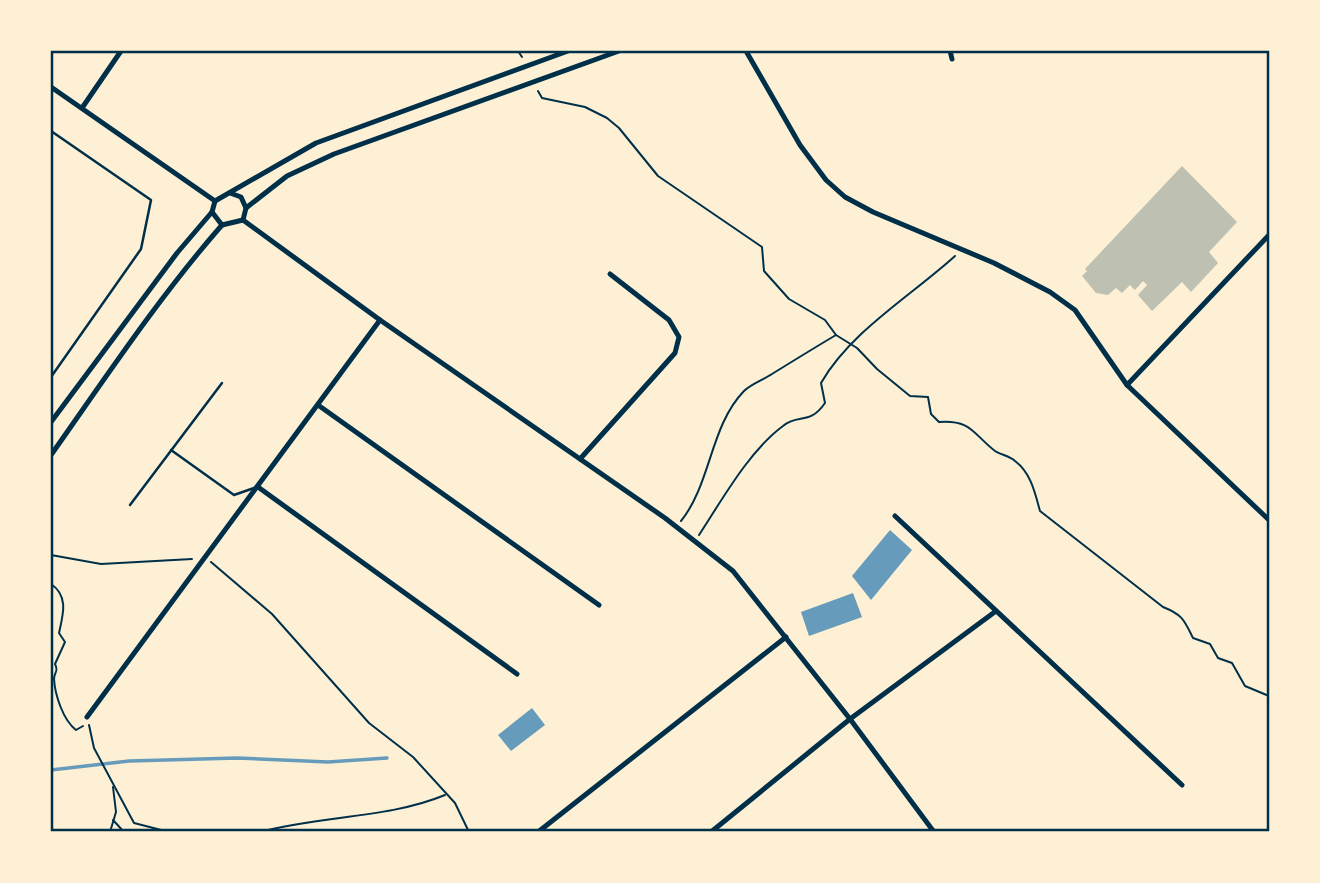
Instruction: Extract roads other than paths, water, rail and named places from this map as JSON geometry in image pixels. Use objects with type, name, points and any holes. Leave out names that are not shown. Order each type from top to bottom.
[{"type":"street","points":[[82,108],[121,51]]},
{"type":"street","points":[[51,422],[177,253],[212,212],[215,201],[316,143],[568,51]]},
{"type":"street","points":[[243,220],[246,208],[287,176],[334,154],[619,51]]},
{"type":"street","points":[[746,51],[800,145],[826,180],[845,197],[873,212],[1050,292],[1075,310],[1127,385],[1269,520]]},
{"type":"street","points":[[950,51],[952,59]]},
{"type":"street","points":[[51,87],[215,201]]},
{"type":"street","points":[[230,193],[241,197],[246,208]]},
{"type":"street","points":[[212,212],[222,225]]},
{"type":"street","points":[[51,455],[192,259],[222,225],[243,220],[733,571],[850,719],[934,832]]},
{"type":"street","points":[[1127,385],[1269,235]]},
{"type":"street","points":[[580,459],[675,353],[679,337],[669,320],[610,274]]},
{"type":"street","points":[[88,720],[380,320]]},
{"type":"street","points":[[318,405],[599,605]]},
{"type":"street","points":[[258,487],[517,674]]},
{"type":"street","points":[[895,516],[1182,785]]},
{"type":"street","points":[[711,832],[850,719],[996,611]]},
{"type":"street","points":[[538,832],[786,637]]},
{"type":"lane","points":[[51,131],[151,200],[141,248],[51,377]]},
{"type":"lane","points":[[130,505],[222,383]]},
{"type":"lane","points":[[171,450],[234,495],[258,487]]},
{"type":"water","points":[[890,530],[912,550],[871,600],[852,576]]},
{"type":"water","points":[[853,593],[862,617],[809,636],[801,612]]},
{"type":"water","points":[[532,708],[545,725],[511,751],[498,735]]},
{"type":"waterway","points":[[51,770],[129,761],[237,758],[328,762],[387,758]]}]
